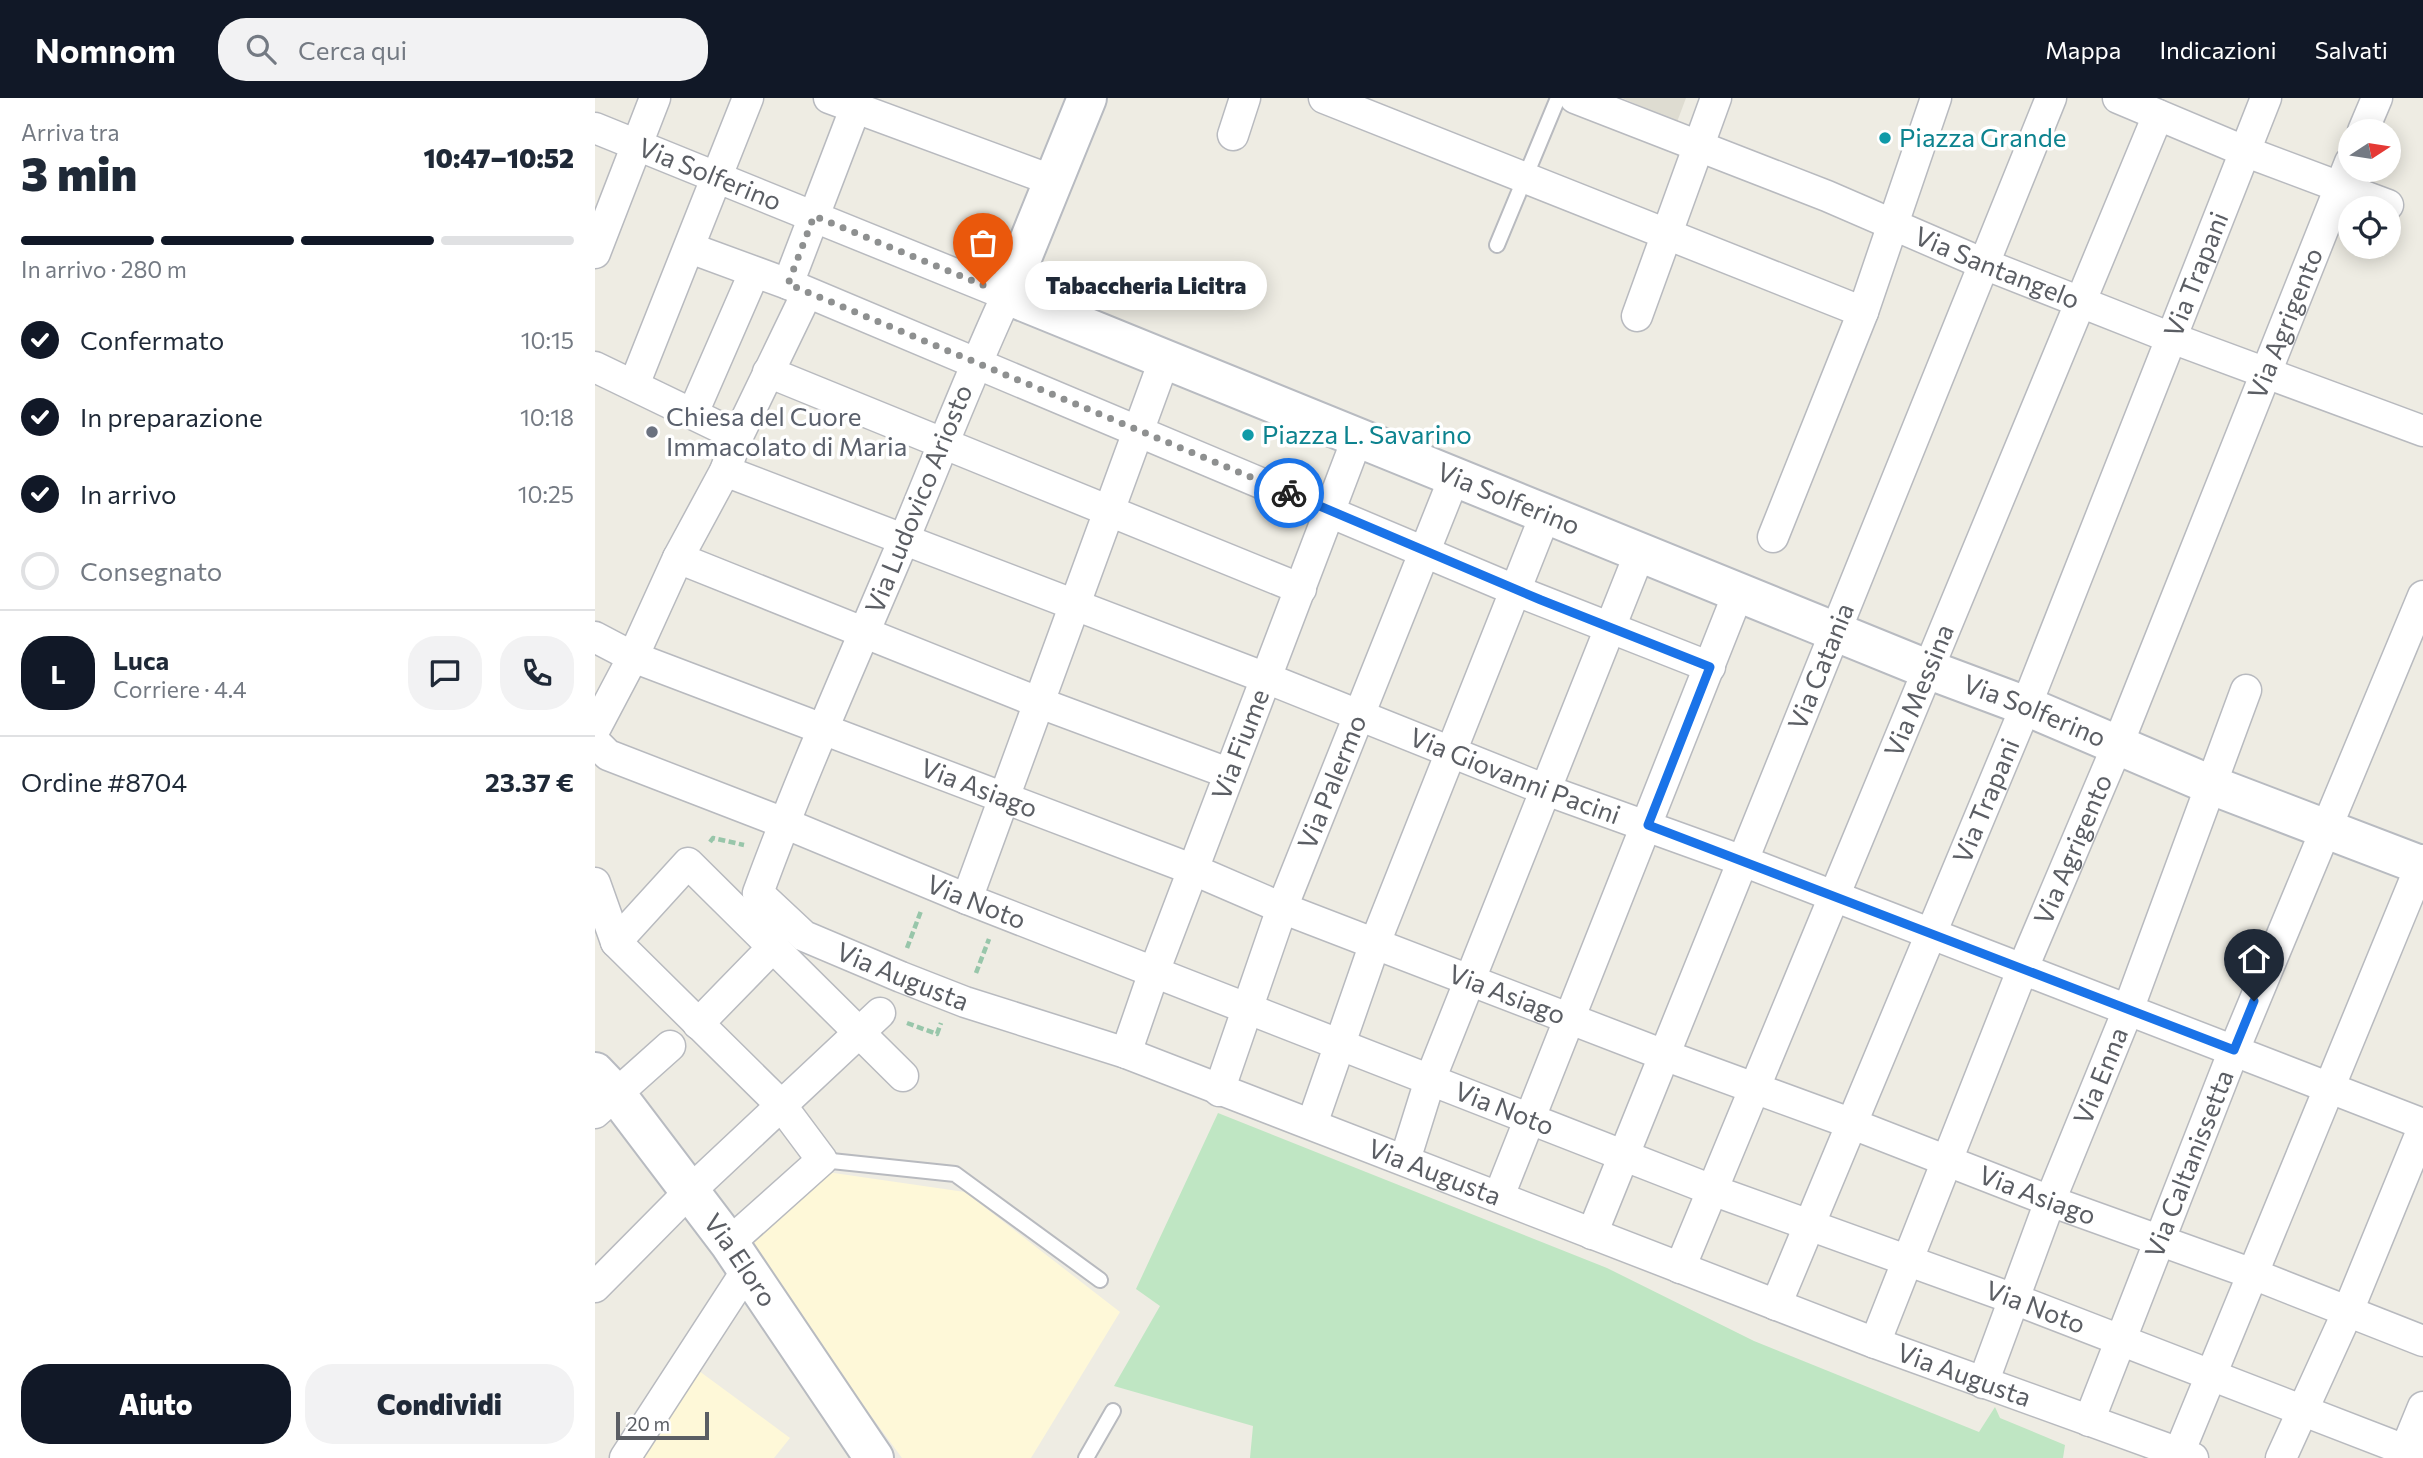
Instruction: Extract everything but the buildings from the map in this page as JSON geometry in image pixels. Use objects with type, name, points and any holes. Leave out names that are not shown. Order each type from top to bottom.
[{"type":"street","points":[[595,253],[655,98]]},
{"type":"street","points":[[634,385],[748,98]]},
{"type":"street","name":"Via Ludovico Ariosto","points":[[776,821],[824,728],[865,633],[1087,98]]},
{"type":"street","points":[[1233,135],[1245,98]]},
{"type":"street","points":[[1324,98],[1863,312]]},
{"type":"street","name":"Via Santangelo","points":[[1575,98],[2169,337],[2268,371],[2423,431]]},
{"type":"street","points":[[1637,316],[1716,98]]},
{"type":"street","points":[[1773,537],[1863,312],[1935,98]]},
{"type":"street","name":"Via Catania","points":[[1592,1234],[2051,98]]},
{"type":"street","points":[[2118,98],[2244,151],[2338,173]]},
{"type":"street","name":"Via Trapani","points":[[1776,1305],[2026,706],[2169,337],[2266,98]]},
{"type":"street","points":[[2368,119],[2377,98]]},
{"type":"street","points":[[595,729],[633,657],[678,558],[725,471],[768,372],[797,289],[842,103],[1054,181]]},
{"type":"street","name":"Via Messina","points":[[1680,1268],[1835,899],[2079,300],[2158,115]]},
{"type":"street","name":"Via Solferino","points":[[595,128],[638,143],[1165,358],[1357,439],[1641,550],[1927,669],[2026,706],[2211,785],[2422,864]]},
{"type":"street","name":"Via Agrigento","points":[[1875,1343],[2023,968],[2117,744],[2342,182]]},
{"type":"street","points":[[2355,182],[2375,196]]},
{"type":"street","points":[[690,248],[976,362],[1517,590],[1710,667]]},
{"type":"street","points":[[693,413],[754,273]]},
{"type":"street","points":[[967,899],[1165,358]]},
{"type":"street","points":[[595,367],[738,436]]},
{"type":"street","points":[[768,372],[1301,589]]},
{"type":"street","name":"Via Fiume","points":[[1126,1053],[1228,773],[1332,511],[1357,439]]},
{"type":"street","name":"Via Giovanni Pacini","points":[[725,471],[1266,678],[1546,790],[1648,825],[1835,899],[2023,968],[2423,1126]]},
{"type":"street","name":"Via Palermo","points":[[1219,1091],[1282,908],[1454,478]]},
{"type":"street","points":[[1312,1124],[1375,943],[1546,513]]},
{"type":"street","points":[[1405,1160],[1430,1080],[1641,550]]},
{"type":"street","points":[[678,558],[1040,703],[1228,773]]},
{"type":"street","points":[[1499,1196],[1739,591]]},
{"type":"street","name":"Via Caltanissetta","points":[[2089,1421],[2234,1050],[2423,596]]},
{"type":"street","name":"Via Asiago","points":[[595,637],[633,657],[1194,870],[1282,908],[1753,1090],[1850,1123],[2049,1201],[2253,1274],[2423,1341]]},
{"type":"street","name":"Via Enna","points":[[1983,1383],[2049,1201],[2128,1010],[2246,690]]},
{"type":"street","name":"Via Noto","points":[[595,742],[608,755],[999,912],[1712,1190],[2014,1299],[2304,1409],[2410,1455]]},
{"type":"street","name":"Via Augusta","points":[[776,821],[758,893],[804,936],[965,1002],[1126,1053],[1875,1343],[2186,1455]]},
{"type":"street","points":[[616,942],[688,863],[774,946],[869,1022],[903,1076]]},
{"type":"street","points":[[2186,1455],[2209,1374],[2422,864]]},
{"type":"street","points":[[595,883],[616,942],[781,1105],[822,1160],[738,1256],[625,1458]]},
{"type":"street","points":[[698,1024],[774,946]]},
{"type":"street","points":[[595,1287],[690,1191],[869,1022]]},
{"type":"street","points":[[602,1093],[670,1046]]},
{"type":"street","name":"Via Eloro","points":[[602,1093],[690,1191],[738,1256],[874,1458]]},
{"type":"street","points":[[2281,1458],[2348,1311],[2423,1126]]},
{"type":"street","points":[[2410,1455],[2423,1407]]},
{"type":"lane","points":[[1497,245],[1558,98]]},
{"type":"lane","points":[[822,1160],[954,1174],[1100,1280]]},
{"type":"lane","points":[[1086,1458],[1113,1411]]},
{"type":"path","points":[[688,863],[713,838],[755,847],[776,821]]},
{"type":"path","points":[[897,975],[931,884]]},
{"type":"path","points":[[965,1002],[999,912]]},
{"type":"shaded area","points":[[1622,98],[1686,98],[1677,122]]},
{"type":"shaded area","points":[[820,1171],[965,1192],[1120,1312],[1031,1458],[902,1458],[745,1244]]},
{"type":"shaded area","points":[[695,1368],[790,1438],[774,1458],[641,1458]]},
{"type":"green space","points":[[1218,1113],[1607,1268],[1754,1341],[1979,1432],[1995,1407],[2000,1418],[2065,1445],[2063,1458],[1250,1458],[1253,1426],[1114,1386],[1160,1306],[1136,1289]]},
{"type":"way so far","points":[[983,285],[814,216],[788,284],[1289,493]]},
{"type":"place","name":"Piazza Grande","points":[[1885,138]]},
{"type":"place","name":"Tabaccheria Licitra","points":[[983,285]]},
{"type":"place","name":"Chiesa del Cuore Immacolato di Maria","points":[[652,432]]},
{"type":"place","name":"Piazza L. Savarino","points":[[1248,435]]},
{"type":"route","points":[[1289,493],[1611,629],[1710,667],[1648,825],[2234,1050],[2254,1001]]}]
